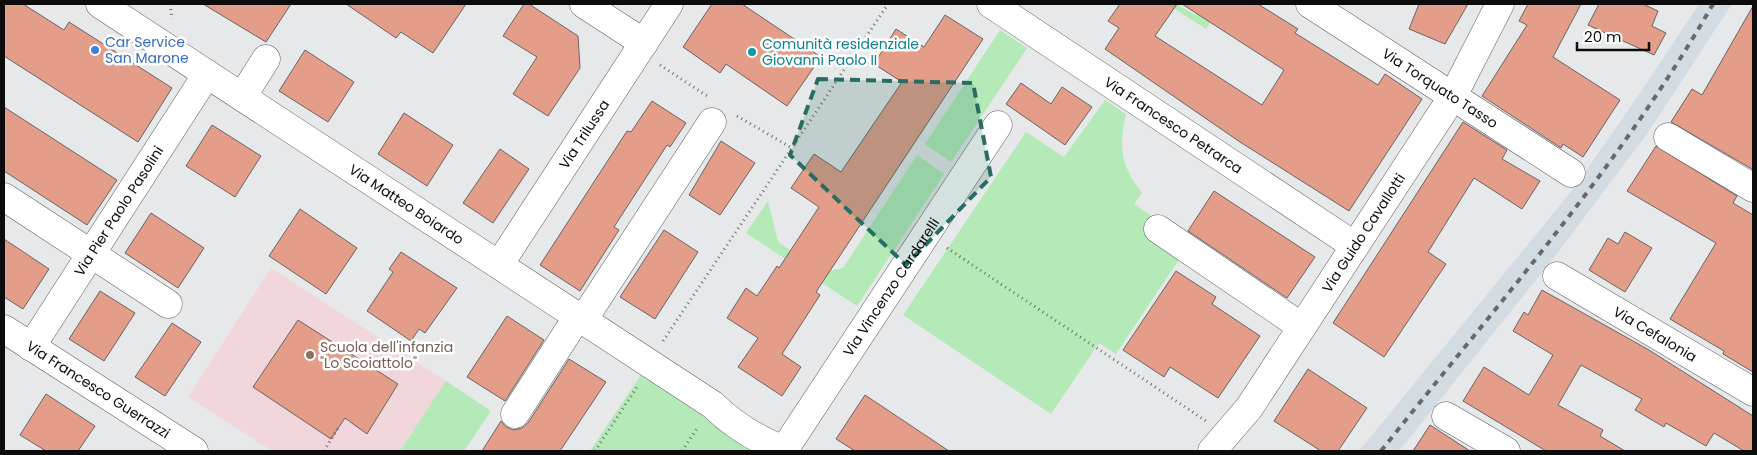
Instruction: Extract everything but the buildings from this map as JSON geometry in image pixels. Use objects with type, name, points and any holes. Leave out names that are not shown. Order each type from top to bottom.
[{"type":"street","name":"Via Matteo Boiardo","points":[[100,4],[581,318],[644,374],[706,414],[730,421],[759,441],[784,451]]},
{"type":"street","points":[[584,4],[644,43]]},
{"type":"street","name":"Via Trilussa","points":[[499,265],[669,4]]},
{"type":"street","name":"Via Francesco Petrarca","points":[[991,4],[1355,246]]},
{"type":"street","name":"Via Torquato Tasso","points":[[1310,4],[1571,173]]},
{"type":"street","name":"Via Guido Cavallotti","points":[[1219,443],[1249,408],[1453,96],[1500,4]]},
{"type":"street","points":[[242,97],[266,59]]},
{"type":"street","name":"Via Pier Paolo Pasolini","points":[[31,346],[207,74]]},
{"type":"street","points":[[515,414],[712,122]]},
{"type":"street","name":"Via Vincenzo Cardarelli","points":[[784,451],[998,125]]},
{"type":"street","points":[[1668,137],[1753,188]]},
{"type":"street","points":[[4,197],[168,304]]},
{"type":"street","points":[[1158,229],[1302,327]]},
{"type":"street","name":"Via Cefalonia","points":[[1557,276],[1753,392]]},
{"type":"street","name":"Via Francesco Guerrazzi","points":[[4,329],[194,451]]},
{"type":"street","points":[[1446,416],[1506,451]]},
{"type":"path","points":[[595,451],[888,4]]},
{"type":"path","points":[[926,234],[1219,443]]},
{"type":"path","points":[[682,451],[706,414]]},
{"type":"path","points":[[324,451],[338,428]]},
{"type":"highlighted area","points":[[818,79],[973,83],[991,177],[906,265],[790,155]]},
{"type":"shaded area","points":[[1699,4],[1732,4],[1647,134],[1556,255],[1399,451],[1359,451],[1574,188]]},
{"type":"shaded area","name":"Scuola dell'infanzia \"Lo Scoiattolo\"","points":[[271,268],[446,381],[400,451],[272,451],[188,397]]},
{"type":"green space","points":[[1167,4],[1177,4],[1195,15],[1202,4],[1223,4],[1206,29]]},
{"type":"green space","points":[[1000,30],[1027,48],[951,162],[925,144]]},
{"type":"green space","points":[[1105,100],[1126,114],[1122,136],[1123,156],[1130,174],[1142,193],[1134,204],[1158,220],[1182,255],[1116,354],[1099,343],[1051,414],[903,315],[1026,132],[1064,157]]},
{"type":"green space","points":[[917,155],[944,174],[857,306],[746,233],[768,201],[778,242],[823,272],[843,268]]},
{"type":"green space","points":[[641,375],[756,451],[590,451]]},
{"type":"green space","points":[[446,381],[491,411],[464,451],[400,451]]},
{"type":"railway","points":[[1381,451],[1556,234],[1598,178],[1677,63],[1713,4]]},
{"type":"place","name":"Car Service San Marone","points":[[95,50]]},
{"type":"place","name":"Comunità residenziale Giovanni Paolo II","points":[[752,52]]},
{"type":"place","name":"Scuola dell'infanzia \"Lo Scoiattolo\"","points":[[310,355]]}]
